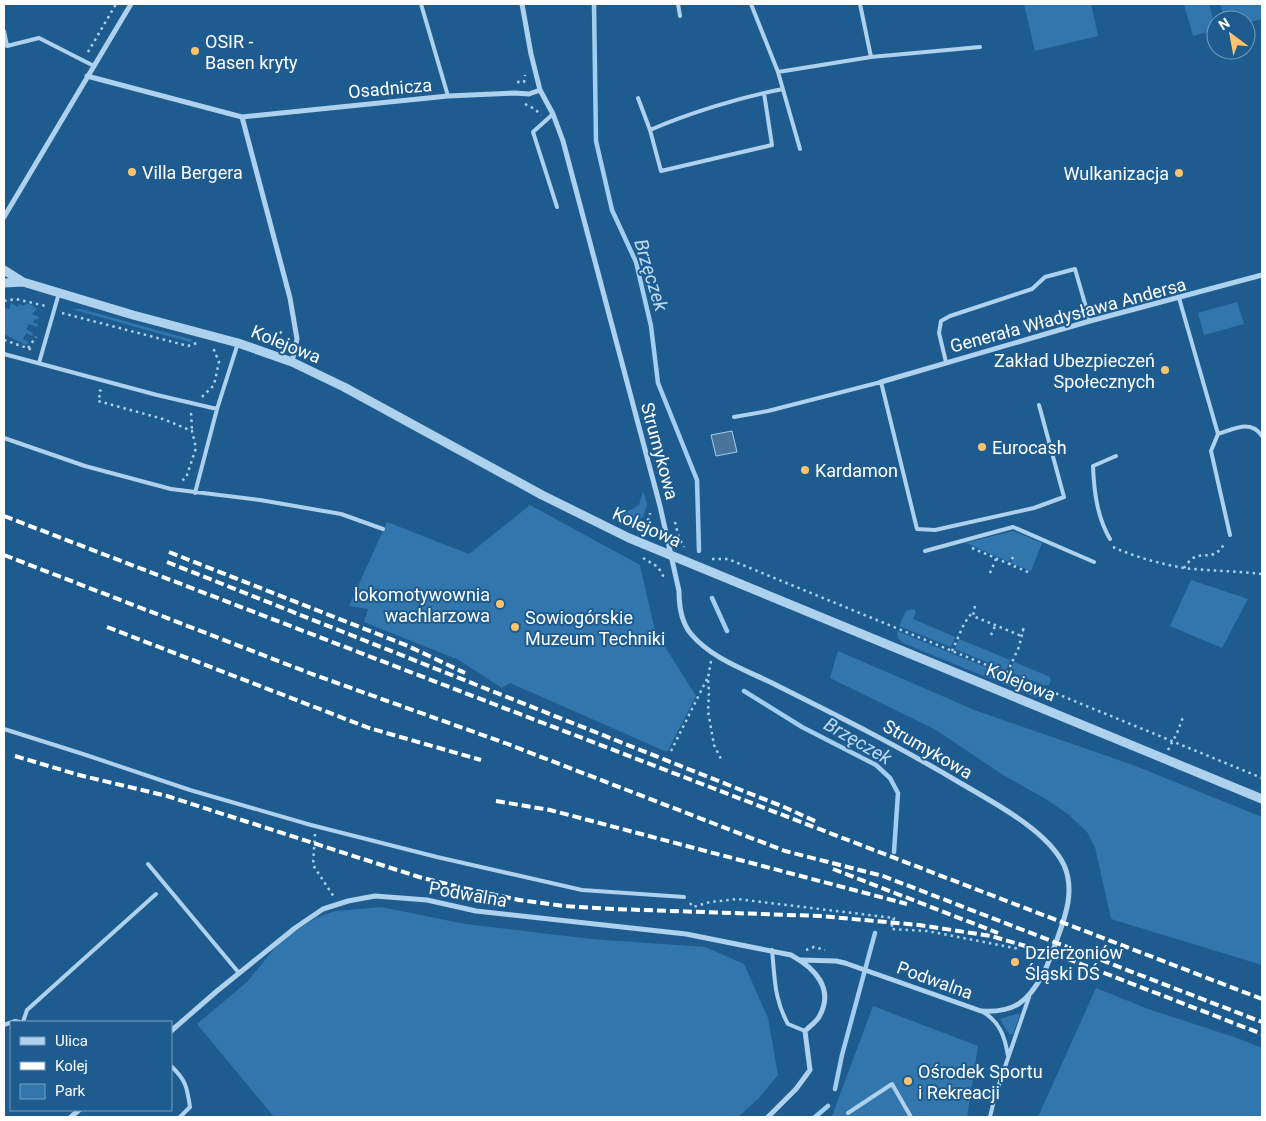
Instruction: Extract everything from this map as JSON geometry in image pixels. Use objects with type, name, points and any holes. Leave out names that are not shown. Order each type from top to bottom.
[{"type":"street","points":[[4,217],[131,4]]},
{"type":"street","name":"Strumykowa","points":[[522,4],[540,90],[566,150],[658,496],[672,556],[684,622],[690,633],[717,655],[895,745],[1031,827],[1053,848],[1064,865],[1069,899],[1067,915],[1044,972]]},
{"type":"street","name":"Osadnicza","points":[[87,76],[242,116],[448,96],[529,94],[540,90]]},
{"type":"street","points":[[242,116],[290,298],[297,340],[292,362]]},
{"type":"street","points":[[4,271],[4,283]]},
{"type":"street","name":"Kolejowa","points":[[4,271],[23,282],[142,317],[238,342],[292,362],[344,387],[542,495],[629,538],[1262,799]]},
{"type":"street","name":"Generała Władysława Andersa","points":[[881,382],[1090,321],[1262,275]]},
{"type":"street","name":"Kolejowa","points":[[4,283],[23,282]]},
{"type":"street","name":"Podwalna","points":[[172,1030],[295,928],[323,910],[339,904],[375,896],[427,900],[476,912],[686,934],[791,955],[800,960],[823,982],[825,991],[819,1018],[805,1030]]},
{"type":"street","name":"Podwalna","points":[[800,960],[845,962],[981,1011],[1001,1011],[1014,1008],[1029,997],[1044,972]]},
{"type":"street","points":[[768,1117],[796,1089],[810,1070],[805,1030]]},
{"type":"lane","points":[[421,4],[448,96]]},
{"type":"lane","points":[[678,4],[680,16]]},
{"type":"lane","points":[[750,4],[778,72],[800,149]]},
{"type":"lane","points":[[860,4],[871,57]]},
{"type":"lane","points":[[4,31],[7,46],[39,38],[94,66]]},
{"type":"lane","points":[[778,72],[871,57],[980,47]]},
{"type":"lane","points":[[650,130],[672,120],[783,89]]},
{"type":"lane","points":[[638,98],[650,130],[661,171],[772,145],[764,93]]},
{"type":"lane","points":[[552,114],[533,132],[557,207]]},
{"type":"lane","points":[[946,362],[939,333],[941,321],[950,316],[1032,289],[1045,277],[1075,269],[1090,321]]},
{"type":"lane","points":[[39,363],[60,293]]},
{"type":"lane","points":[[1179,298],[1218,434],[1211,451],[1230,535]]},
{"type":"lane","points":[[195,493],[217,409],[238,342]]},
{"type":"lane","points":[[4,354],[217,409]]},
{"type":"lane","points":[[734,417],[881,382],[917,530],[935,530],[1034,508],[1064,496],[1039,405]]},
{"type":"lane","points":[[768,410],[770,418]]},
{"type":"lane","points":[[1218,434],[1248,426],[1258,430],[1262,436]]},
{"type":"lane","points":[[4,438],[86,466],[171,489],[260,500],[341,514],[383,529]]},
{"type":"lane","points":[[1110,539],[1104,529],[1095,496],[1092,466],[1116,456]]},
{"type":"lane","points":[[925,551],[1013,527],[1094,562]]},
{"type":"lane","points":[[4,729],[190,790],[315,826],[437,857],[582,890],[684,897]]},
{"type":"lane","points":[[148,864],[239,974]]},
{"type":"lane","points":[[22,1021],[26,1010],[156,894]]},
{"type":"lane","points":[[772,950],[776,997],[781,1011],[788,1024],[805,1030]]},
{"type":"lane","points":[[990,1117],[1029,997]]},
{"type":"lane","points":[[981,1011],[991,1017],[1000,1029],[1006,1042],[1008,1057]]},
{"type":"lane","points":[[172,1067],[182,1077],[187,1088],[190,1107],[180,1117]]},
{"type":"lane","points":[[848,1113],[892,1084],[911,1117]]},
{"type":"path","points":[[83,61],[116,4]]},
{"type":"path","points":[[524,71],[524,82],[515,82],[515,100],[535,109],[545,122]]},
{"type":"path","points":[[4,340],[42,353]]},
{"type":"path","points":[[194,345],[201,346]]},
{"type":"path","points":[[171,489],[172,482],[179,482],[186,478],[196,448],[192,431],[190,403],[202,398],[214,385],[219,362],[214,350],[207,348]]},
{"type":"path","points":[[92,388],[101,391],[98,401],[163,419],[192,431]]},
{"type":"path","points":[[638,535],[650,516],[650,508]]},
{"type":"path","points":[[675,521],[679,538],[684,547],[689,551]]},
{"type":"path","points":[[1184,568],[1192,558],[1211,556],[1218,552],[1230,535]]},
{"type":"path","points":[[960,541],[1030,573]]},
{"type":"path","points":[[1107,544],[1128,554],[1184,568],[1262,574]]},
{"type":"path","points":[[1009,565],[1013,557]]},
{"type":"path","points":[[708,559],[728,559],[1262,778]]},
{"type":"path","points":[[990,574],[996,559]]},
{"type":"path","points":[[975,606],[973,616],[995,626],[1019,635],[1024,626]]},
{"type":"path","points":[[952,651],[964,624],[974,610]]},
{"type":"path","points":[[991,634],[995,626]]},
{"type":"path","points":[[1006,673],[1019,647],[1022,630]]},
{"type":"path","points":[[711,660],[708,678],[708,711],[714,746],[722,761]]},
{"type":"path","points":[[671,751],[708,678]]},
{"type":"path","points":[[1172,741],[1183,717]]},
{"type":"path","points":[[315,826],[313,865],[339,904]]},
{"type":"path","points":[[684,897],[693,906],[717,901],[737,900],[894,918],[891,929],[927,931],[1020,949]]},
{"type":"green space","points":[[1024,4],[1091,4],[1098,36],[1035,51]]},
{"type":"green space","points":[[1184,4],[1209,4],[1211,10],[1206,10],[1206,33],[1193,36]]},
{"type":"green space","points":[[1220,4],[1262,4],[1262,19],[1256,20],[1256,10],[1222,10]]},
{"type":"green space","points":[[1237,302],[1244,324],[1204,335],[1198,313]]},
{"type":"green space","points":[[11,303],[18,307],[19,304],[24,306],[26,303],[37,309],[32,314],[39,317],[33,322],[38,324],[37,327],[29,324],[26,329],[33,333],[32,336],[26,333],[23,339],[29,342],[26,345],[4,334],[4,310],[5,308],[9,309]]},
{"type":"green space","points":[[71,309],[81,309],[193,340],[190,342]]},
{"type":"green space","points":[[643,491],[647,504],[643,517],[630,523],[618,517],[618,513],[633,509],[639,505]]},
{"type":"green space","name":"Sowiogórskie Muzeum Techniki","points":[[530,505],[640,565],[655,631],[696,696],[667,752],[510,683],[502,688],[459,660],[364,622],[368,609],[349,606],[387,522],[469,554]]},
{"type":"green space","points":[[1013,531],[1042,543],[1031,571],[1011,563],[1014,557],[1011,557],[1009,562],[966,543]]},
{"type":"green space","points":[[1191,580],[1248,599],[1222,648],[1170,626]]},
{"type":"green space","points":[[914,609],[916,612],[913,619],[955,637],[951,647],[899,626],[906,611]]},
{"type":"green space","points":[[897,631],[1046,692],[1041,697],[1035,697],[903,643],[898,638]]},
{"type":"green space","points":[[959,639],[1010,660],[1006,670],[955,649]]},
{"type":"green space","points":[[838,651],[977,711],[1133,765],[1262,817],[1262,965],[1111,919],[1095,847],[1087,832],[1069,815],[1046,799],[1003,775],[936,730],[830,678]]},
{"type":"green space","points":[[1014,662],[1050,677],[1049,685],[1043,685],[1010,672]]},
{"type":"green space","points":[[381,907],[465,924],[591,939],[705,947],[744,964],[768,1018],[778,1075],[759,1098],[738,1117],[274,1117],[197,1024],[247,982],[282,939],[316,918],[335,911]]},
{"type":"green space","points":[[1096,988],[1148,1009],[1262,1048],[1262,1117],[1038,1117]]},
{"type":"green space","name":"Ośrodek Sportu i Rekreacji","points":[[873,1006],[978,1046],[967,1117],[829,1117],[832,1116]]},
{"type":"green space","points":[[1020,1013],[1013,1034],[1009,1034],[1000,1019]]},
{"type":"shaded area","points":[[732,431],[737,452],[716,456],[711,435]]},
{"type":"waterway","name":"Brzęczek","points":[[594,4],[596,141],[612,210],[636,262],[651,326],[658,383],[697,480],[699,551]]},
{"type":"waterway","name":"Brzęczek","points":[[712,598],[727,631]]},
{"type":"waterway","name":"Brzęczek","points":[[744,691],[802,727],[876,765],[890,778],[898,793],[894,852]]},
{"type":"waterway","name":"Brzęczek","points":[[835,1089],[842,1055],[875,933]]},
{"type":"waterway","name":"Brzęczek","points":[[815,1117],[828,1106]]},
{"type":"railway","points":[[4,516],[1262,999]]},
{"type":"railway","points":[[169,552],[408,646],[465,673]]},
{"type":"railway","points":[[4,555],[312,674],[505,743],[785,851],[883,876],[1262,1022]]},
{"type":"railway","points":[[167,562],[784,807],[817,822]]},
{"type":"railway","points":[[107,627],[369,728],[481,760]]},
{"type":"railway","points":[[15,756],[79,775],[167,796],[419,877],[519,900],[564,906],[820,916],[919,925],[991,936],[1060,956]]},
{"type":"railway","points":[[496,801],[550,810],[907,904]]},
{"type":"railway","points":[[833,869],[998,933]]},
{"type":"railway","points":[[1055,954],[1262,1034]]},
{"type":"place","name":"OSIR - Basen kryty","points":[[195,51]]},
{"type":"place","name":"Villa Bergera","points":[[132,172]]},
{"type":"place","name":"Wulkanizacja","points":[[1179,173]]},
{"type":"place","name":"Zakład Ubezpieczeń Społecznych","points":[[1165,370]]},
{"type":"place","name":"Eurocash","points":[[982,447]]},
{"type":"place","name":"Kardamon","points":[[805,470]]},
{"type":"place","name":"lokomotywownia wachlarzowa","points":[[500,604]]},
{"type":"place","name":"Sowiogórskie Muzeum Techniki","points":[[515,627]]},
{"type":"place","name":"Dzierżoniów Śląski DŚ","points":[[1015,962]]},
{"type":"place","name":"Ośrodek Sportu i Rekreacji","points":[[908,1081]]}]
